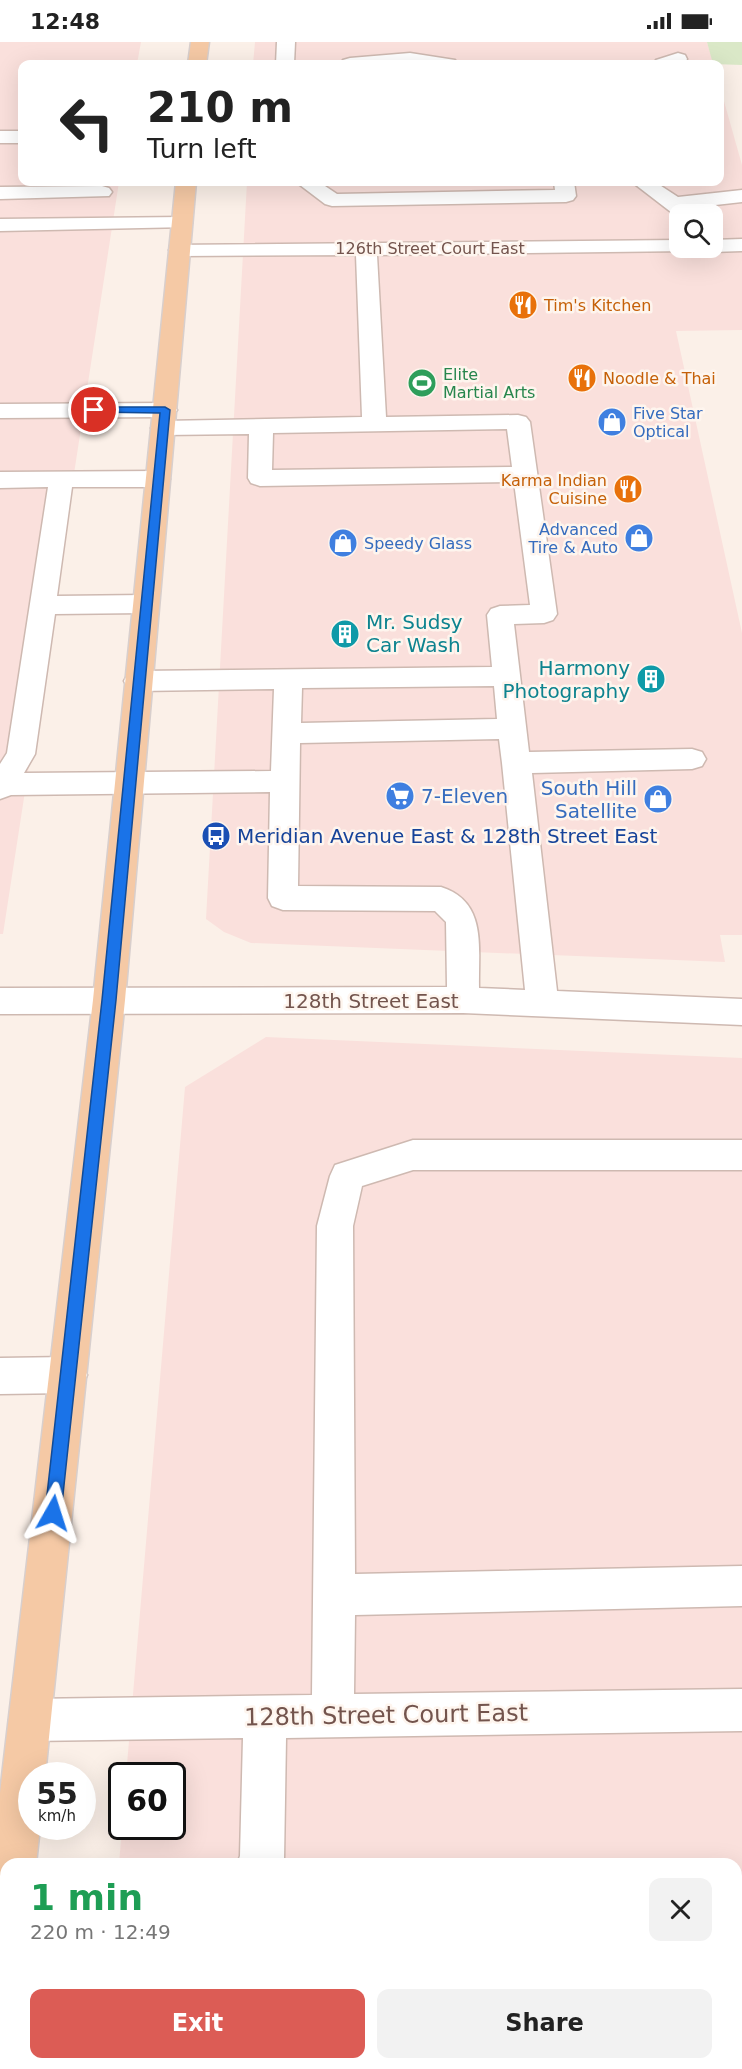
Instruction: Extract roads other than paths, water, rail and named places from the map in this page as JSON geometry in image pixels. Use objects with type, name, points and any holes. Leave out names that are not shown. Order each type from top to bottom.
[{"type":"main road","points":[[198,60],[200,42]]},
{"type":"main road","points":[[15,1858],[109,1000],[186,186]]},
{"type":"street","points":[[285,60],[286,42]]},
{"type":"street","points":[[366,60],[405,50],[436,60]]},
{"type":"street","points":[[0,137],[18,137]]},
{"type":"street","points":[[312,186],[332,200],[566,196],[565,186]]},
{"type":"street","points":[[647,186],[671,204]]},
{"type":"street","points":[[0,193],[102,187],[97,224]]},
{"type":"street","points":[[703,204],[742,196]]},
{"type":"street","name":"126th Street Court East","points":[[0,225],[97,224],[181,237],[366,249],[669,246]]},
{"type":"street","points":[[723,246],[742,245]]},
{"type":"street","points":[[366,249],[374,424]]},
{"type":"street","points":[[0,411],[261,426],[518,422],[544,614],[500,615],[542,1004]]},
{"type":"street","points":[[261,426],[260,478],[525,474]]},
{"type":"street","points":[[0,480],[158,479]]},
{"type":"street","points":[[1,786],[21,754],[61,480]]},
{"type":"street","points":[[43,605],[145,604]]},
{"type":"street","points":[[138,681],[506,676]]},
{"type":"street","points":[[288,679],[283,898],[441,899],[454,909],[462,922],[463,1000]]},
{"type":"street","points":[[287,733],[512,729]]},
{"type":"street","points":[[516,763],[692,759]]},
{"type":"street","points":[[1,786],[285,781]]},
{"type":"street","name":"128th Street East","points":[[0,1000],[463,1000],[742,1012]]},
{"type":"street","points":[[333,1716],[335,1226],[347,1176],[413,1155],[742,1155]]},
{"type":"street","points":[[0,1376],[68,1375]]},
{"type":"street","points":[[335,1595],[742,1586]]},
{"type":"street","name":"128th Street Court East","points":[[30,1720],[742,1710]]},
{"type":"street","points":[[262,1858],[265,1716]]},
{"type":"place","name":"Tim's Kitchen","points":[[523,305]]},
{"type":"place","name":"Noodle & Thai","points":[[582,378]]},
{"type":"place","name":"Elite Martial Arts","points":[[422,383]]},
{"type":"place","name":"Five Star Optical","points":[[612,422]]},
{"type":"place","name":"Karma Indian Cuisine","points":[[628,489]]},
{"type":"place","name":"Advanced Tire & Auto","points":[[639,538]]},
{"type":"place","name":"Speedy Glass","points":[[343,543]]},
{"type":"place","name":"Mr. Sudsy Car Wash","points":[[345,634]]},
{"type":"place","name":"Harmony Photography","points":[[651,679]]},
{"type":"place","name":"7-Eleven","points":[[400,796]]},
{"type":"place","name":"South Hill Satellite","points":[[658,799]]},
{"type":"place","name":"Meridian Avenue East & 128th Street East","points":[[216,836]]}]
